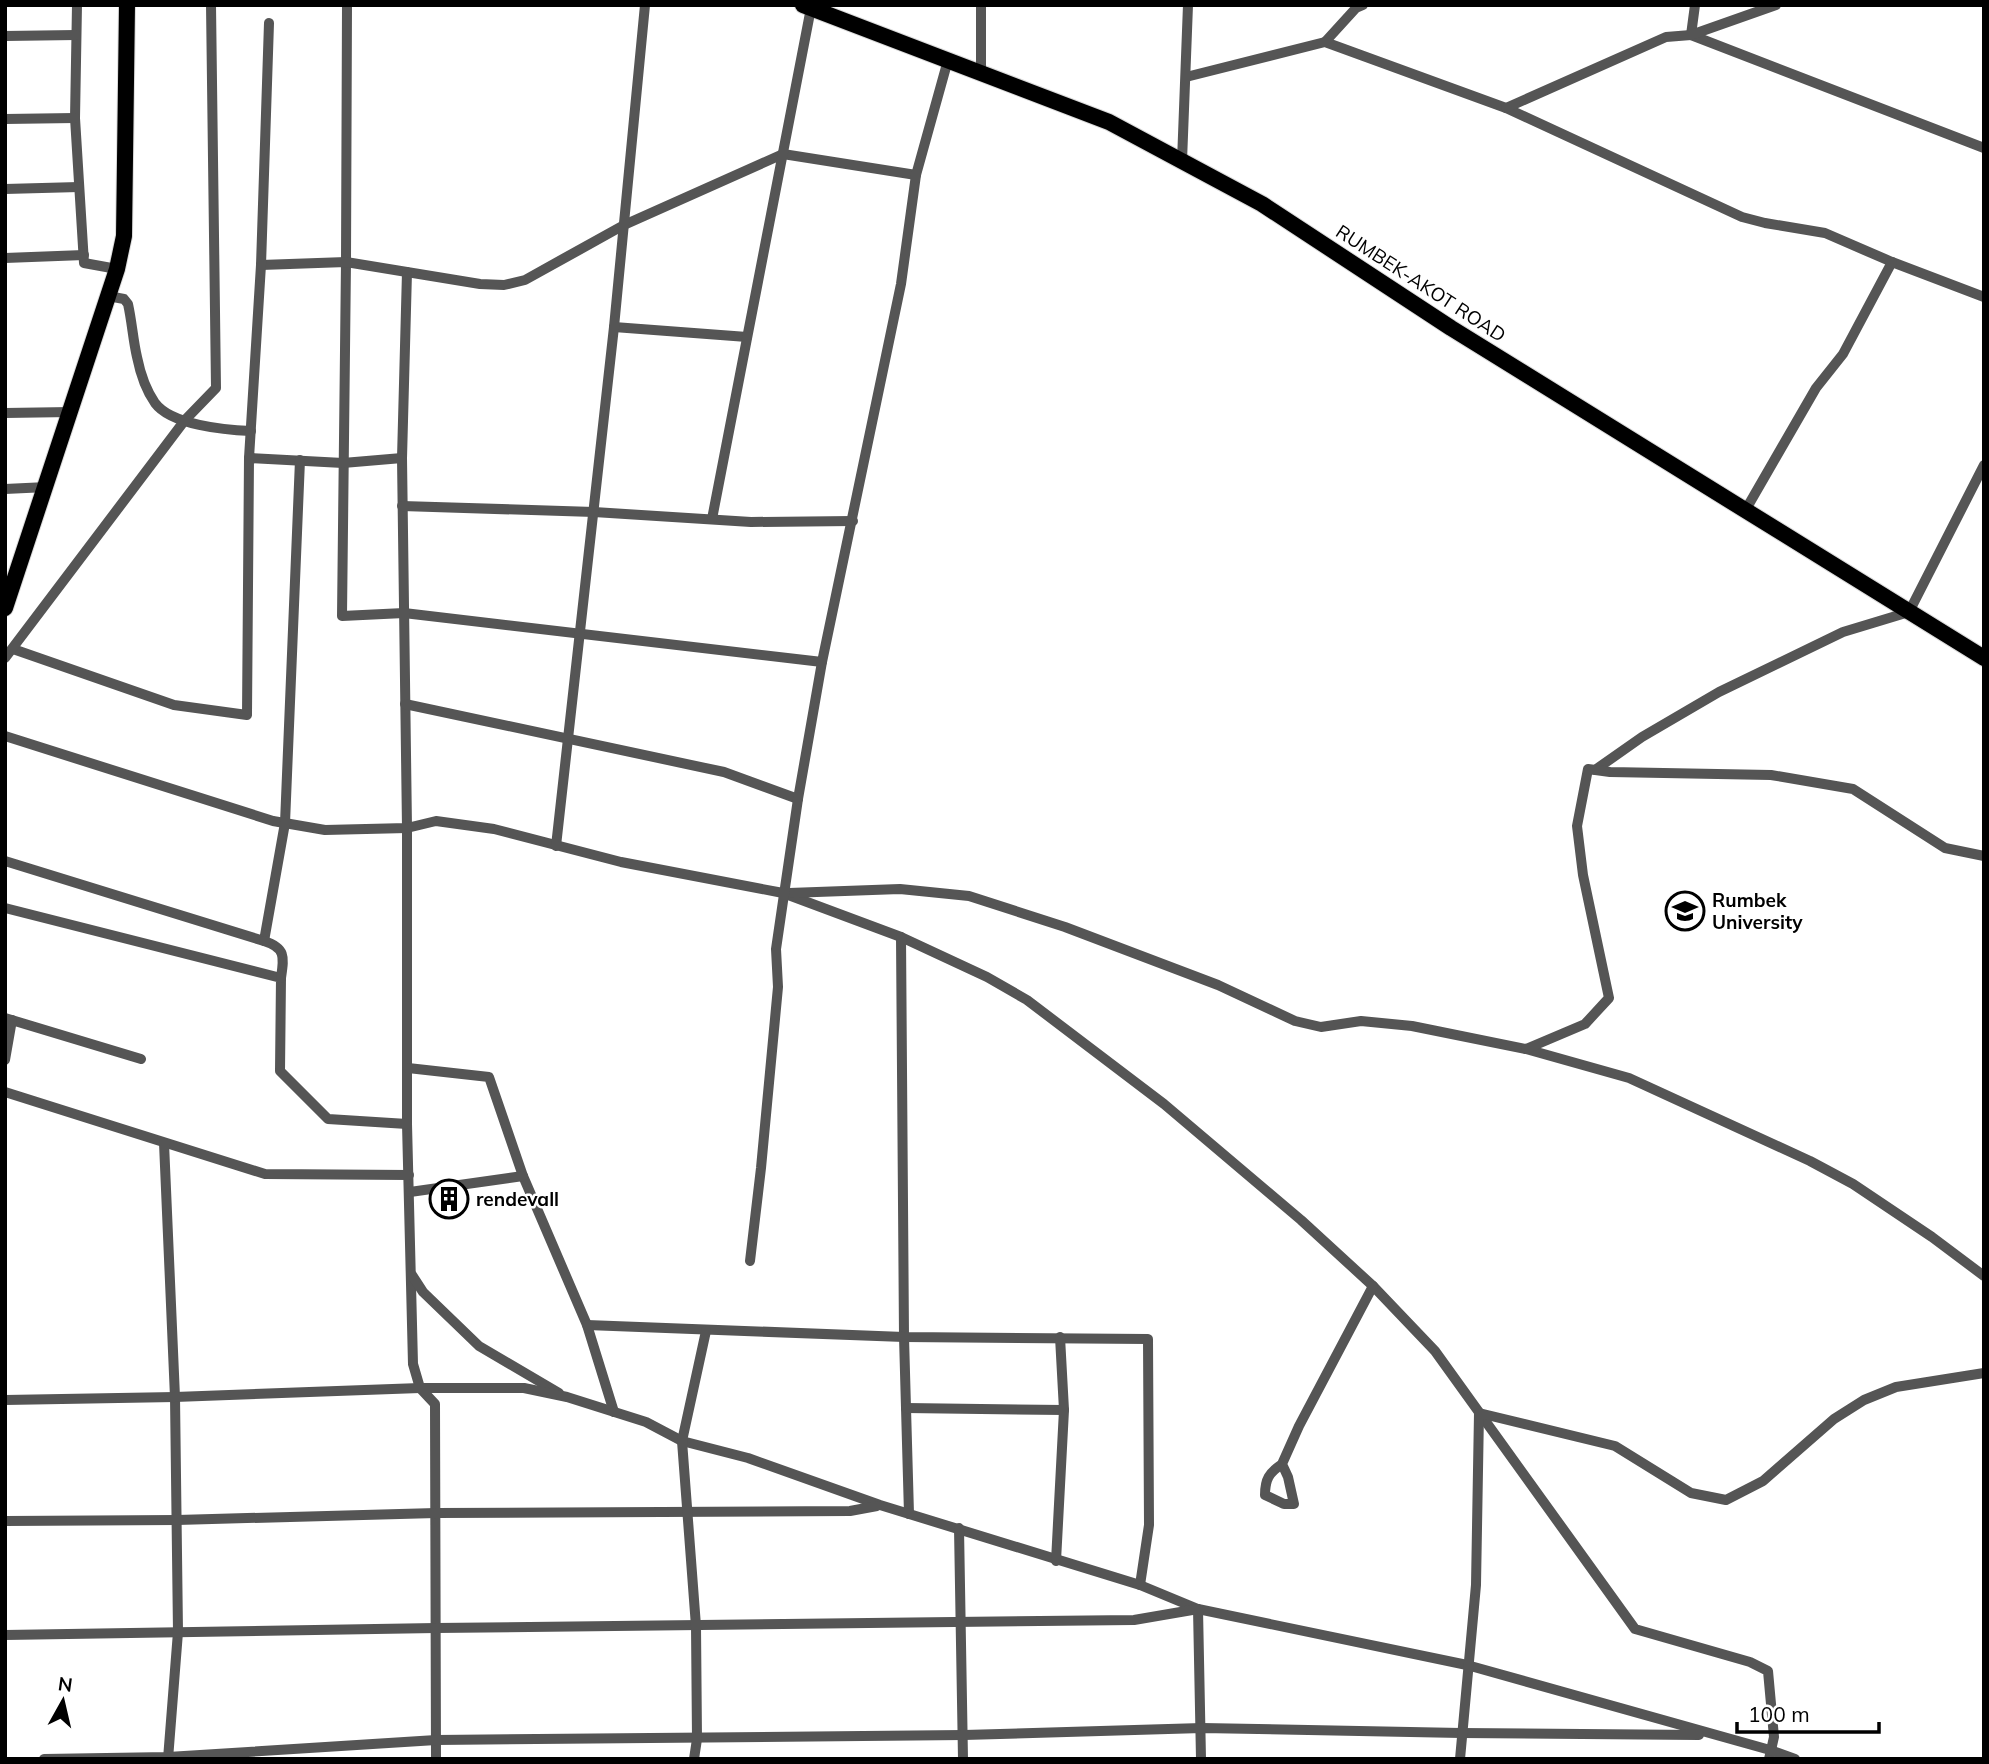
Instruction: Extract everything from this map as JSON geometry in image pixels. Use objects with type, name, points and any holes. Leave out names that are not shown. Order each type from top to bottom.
[{"type":"main road","points":[[5,608],[12,567],[47,488],[117,269],[124,236],[127,5]]},
{"type":"main road","name":"RUMBEK-AKOT ROAD","points":[[807,7],[1109,122],[1262,204],[1451,328],[1984,658]]},
{"type":"street","points":[[77,5],[75,118],[85,263],[117,269]]},
{"type":"street","points":[[211,5],[216,388],[185,420],[9,654],[174,705],[247,715],[249,458],[261,265],[269,23]]},
{"type":"street","points":[[347,5],[342,616],[404,613],[822,662]]},
{"type":"street","points":[[556,846],[614,327],[645,5]]},
{"type":"street","points":[[981,5],[981,73]]},
{"type":"street","points":[[1182,161],[1188,5]]},
{"type":"street","points":[[1325,42],[1356,8],[1363,5]]},
{"type":"street","points":[[1690,35],[1695,5]]},
{"type":"street","points":[[1506,108],[1666,37],[1690,35],[1776,5]]},
{"type":"street","points":[[712,519],[783,154],[807,7]]},
{"type":"street","points":[[1690,35],[1984,148]]},
{"type":"street","points":[[5,36],[76,36]]},
{"type":"street","points":[[1186,76],[1325,42],[1506,108],[1742,217],[1825,233],[1984,297]]},
{"type":"street","points":[[750,1261],[776,1013],[776,949],[798,799],[822,662],[901,284],[916,175],[948,61]]},
{"type":"street","points":[[5,118],[75,118]]},
{"type":"street","points":[[261,265],[346,262],[481,284],[504,285],[525,280],[624,225],[783,154],[916,175]]},
{"type":"street","points":[[5,189],[79,187]]},
{"type":"street","points":[[5,258],[84,255]]},
{"type":"street","points":[[1745,511],[1816,388],[1843,354],[1892,262]]},
{"type":"street","points":[[407,272],[402,458],[407,828],[407,1124],[414,1364],[420,1388],[435,1404],[436,1759]]},
{"type":"street","points":[[108,296],[124,299],[128,304],[137,359],[146,388],[155,404],[165,413],[185,420],[226,430],[251,431]]},
{"type":"street","points":[[614,327],[747,337]]},
{"type":"street","points":[[5,413],[71,412]]},
{"type":"street","points":[[249,458],[343,463],[402,458]]},
{"type":"street","points":[[264,941],[285,823],[300,460]]},
{"type":"street","points":[[1595,770],[1642,737],[1719,692],[1843,632],[1909,612],[1984,465]]},
{"type":"street","points":[[5,489],[47,488]]},
{"type":"street","points":[[402,506],[594,512],[751,522],[853,521]]},
{"type":"street","points":[[405,704],[724,772],[798,799]]},
{"type":"street","points":[[5,736],[285,823],[325,831],[407,828],[436,821],[494,829],[621,862],[783,893],[901,937],[987,977],[1027,1000],[1175,1113],[1301,1220],[1373,1286],[1436,1351],[1635,1629],[1750,1662],[1768,1671],[1774,1737],[1769,1754]]},
{"type":"street","points":[[1526,1049],[1585,1024],[1609,998],[1583,875],[1577,826],[1588,769],[1771,775],[1853,789],[1945,848],[1984,856]]},
{"type":"street","points":[[5,860],[276,945],[282,952],[284,961],[281,978],[281,1071],[328,1119],[407,1124]]},
{"type":"street","points":[[783,893],[900,890],[969,896],[1065,927],[1218,985],[1295,1021],[1321,1027],[1361,1021],[1412,1026],[1526,1049],[1629,1078],[1810,1161],[1853,1184],[1984,1276]]},
{"type":"street","points":[[5,908],[281,978]]},
{"type":"street","points":[[901,937],[904,1337],[909,1514]]},
{"type":"street","points":[[5,1060],[9,1019],[141,1059]]},
{"type":"street","points":[[408,1068],[489,1077],[523,1176],[587,1325],[614,1412]]},
{"type":"street","points":[[5,1092],[265,1174],[409,1175]]},
{"type":"street","points":[[164,1143],[175,1397],[178,1632],[168,1758]]},
{"type":"street","points":[[410,1192],[523,1176]]},
{"type":"street","points":[[411,1273],[423,1292],[479,1346],[566,1398]]},
{"type":"street","points":[[1282,1464],[1299,1426],[1373,1286]]},
{"type":"street","points":[[587,1325],[904,1337],[1148,1339],[1149,1525],[1140,1585]]},
{"type":"street","points":[[694,1759],[697,1739],[696,1626],[682,1441],[706,1331]]},
{"type":"street","points":[[1056,1561],[1064,1410],[1060,1337]]},
{"type":"street","points":[[1479,1413],[1615,1446],[1691,1493],[1726,1500],[1763,1481],[1808,1440],[1864,1400],[1896,1387],[1984,1373]]},
{"type":"street","points":[[5,1400],[420,1388],[524,1388],[646,1422],[682,1441],[748,1458],[880,1505],[1140,1585],[1198,1609],[1468,1665],[1769,1754],[1795,1759]]},
{"type":"street","points":[[906,1408],[1064,1410]]},
{"type":"street","points":[[1460,1759],[1476,1585],[1479,1413]]},
{"type":"street","points":[[5,1521],[177,1520],[436,1513],[850,1511],[880,1505]]},
{"type":"street","points":[[959,1528],[964,1735],[962,1759]]},
{"type":"street","points":[[5,1635],[1135,1620],[1198,1609]]},
{"type":"street","points":[[1198,1609],[1201,1759]]},
{"type":"street","points":[[44,1759],[168,1758],[436,1740],[964,1735],[1202,1728],[1461,1734],[1712,1735]]},
{"type":"place","name":"Rumbek University","points":[[1685,911]]},
{"type":"place","name":"rendevall","points":[[449,1199]]}]
